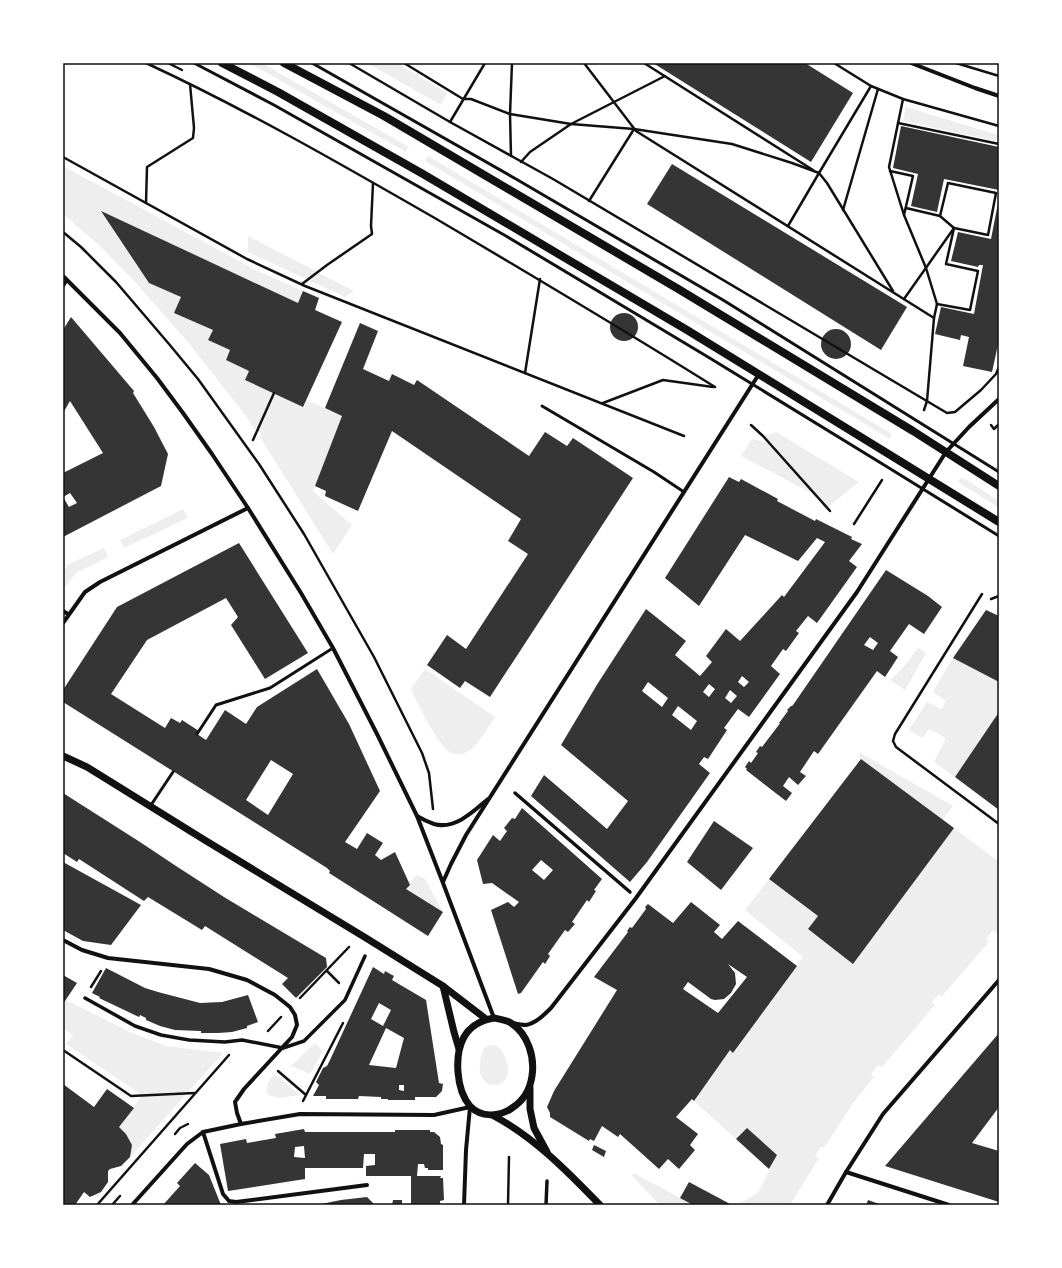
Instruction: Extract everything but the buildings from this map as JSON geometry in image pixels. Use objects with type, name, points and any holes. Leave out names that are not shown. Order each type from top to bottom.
[{"type":"main road","points":[[222,63],[278,92],[423,174],[687,330],[999,522]]},
{"type":"main road","points":[[284,63],[384,116],[686,294],[946,452],[999,486]]},
{"type":"street","points":[[911,63],[999,96]]},
{"type":"street","points":[[63,276],[120,333],[157,378],[212,454],[248,508],[333,648],[417,816],[443,882],[490,1018]]},
{"type":"street","points":[[63,286],[67,280]]},
{"type":"street","points":[[443,882],[459,848],[759,374]]},
{"type":"street","points":[[63,756],[86,767],[366,938],[443,986],[490,1018],[526,1025],[534,1022],[551,1008],[636,898],[857,592],[946,452],[999,399]]},
{"type":"street","points":[[63,623],[85,592],[100,582],[248,508]]},
{"type":"street","points":[[63,610],[68,614]]},
{"type":"street","points":[[515,793],[630,892]]},
{"type":"street","points":[[417,816],[435,824],[456,822],[468,816],[492,796]]},
{"type":"street","points":[[63,940],[82,950],[108,958],[209,969],[247,980],[275,995],[290,1007],[295,1016],[297,1025],[292,1037],[244,1089],[235,1102],[240,1124]]},
{"type":"street","points":[[85,998],[134,1026],[161,1035],[189,1040],[225,1042],[242,1040],[283,1048],[304,1042],[345,1000],[365,956]]},
{"type":"street","points":[[827,1205],[883,1114],[999,980]]},
{"type":"street","points":[[443,986],[454,1032],[460,1049]]},
{"type":"street","points":[[490,1018],[479,1023],[464,1036],[460,1049],[457,1063],[459,1078],[462,1092],[470,1106],[482,1114],[494,1116],[510,1124],[548,1154],[600,1205]]},
{"type":"street","points":[[511,1023],[523,1034],[530,1046],[533,1075],[530,1088],[530,1108],[534,1128],[548,1154]]},
{"type":"street","points":[[494,1116],[506,1112],[518,1104],[530,1088]]},
{"type":"street","points":[[132,1205],[187,1144],[203,1132],[300,1114],[434,1115],[470,1106]]},
{"type":"street","points":[[464,1205],[466,1150],[470,1106]]},
{"type":"street","points":[[203,1132],[219,1184],[223,1194],[229,1200],[236,1202],[367,1185]]},
{"type":"street","points":[[846,1172],[949,1205]]},
{"type":"street","points":[[546,1205],[547,1181]]},
{"type":"lane","points":[[194,63],[274,104],[506,236],[753,384],[999,536]]},
{"type":"lane","points":[[312,63],[503,171],[668,267],[743,312],[999,472]]},
{"type":"lane","points":[[542,406],[654,472],[684,492]]},
{"type":"lane","points":[[197,734],[216,705],[270,688],[333,648]]},
{"type":"lane","points":[[150,807],[173,772]]},
{"type":"path","points":[[146,63],[271,125],[373,182],[540,279],[715,387],[663,380],[603,403]]},
{"type":"path","points":[[349,63],[589,200],[947,412],[955,412],[996,374],[999,367]]},
{"type":"path","points":[[404,63],[463,99],[471,99],[510,114],[571,124],[634,129],[732,144],[819,173]]},
{"type":"path","points":[[450,122],[485,63]]},
{"type":"path","points":[[511,156],[510,114],[512,63]]},
{"type":"path","points":[[584,63],[634,129],[934,318]]},
{"type":"path","points":[[644,63],[819,173],[827,183],[894,292]]},
{"type":"path","points":[[834,63],[871,86],[903,99],[999,126]]},
{"type":"path","points":[[956,63],[999,76]]},
{"type":"path","points":[[522,162],[530,152],[571,124],[665,76]]},
{"type":"path","points":[[146,203],[147,167],[193,138],[194,128],[190,84]]},
{"type":"path","points":[[788,226],[871,86]]},
{"type":"path","points":[[843,210],[878,89]]},
{"type":"path","points":[[903,99],[889,167],[904,215],[926,268],[937,304],[934,318],[927,401],[925,409]]},
{"type":"path","points":[[898,123],[999,144]]},
{"type":"path","points":[[589,200],[634,129]]},
{"type":"path","points":[[63,157],[247,259],[302,284],[684,436]]},
{"type":"path","points":[[890,171],[913,176],[904,215]]},
{"type":"path","points":[[302,284],[346,251],[372,234],[373,182]]},
{"type":"path","points":[[906,208],[940,216],[954,228],[988,235],[996,193],[948,183],[940,216]]},
{"type":"path","points":[[394,194],[396,190]]},
{"type":"path","points":[[904,298],[954,228]]},
{"type":"path","points":[[937,304],[970,310],[978,271],[946,264],[954,228]]},
{"type":"path","points":[[63,232],[81,247],[116,282],[164,338],[198,379],[259,464],[304,534],[374,657],[422,753],[429,773],[433,807]]},
{"type":"path","points":[[525,373],[540,279]]},
{"type":"path","points":[[253,440],[274,393]]},
{"type":"path","points":[[965,403],[969,407]]},
{"type":"path","points":[[994,429],[999,424]]},
{"type":"path","points":[[751,425],[763,436],[830,511]]},
{"type":"path","points":[[854,524],[882,480]]},
{"type":"path","points":[[982,594],[895,734],[893,741],[896,747],[999,824]]},
{"type":"path","points":[[991,599],[999,596]]},
{"type":"path","points":[[257,1043],[290,1007],[349,948]]},
{"type":"path","points":[[85,998],[108,958]]},
{"type":"path","points":[[96,1205],[242,1040]]},
{"type":"path","points":[[63,1050],[131,1096],[195,1093]]},
{"type":"path","points":[[268,1063],[306,1095]]},
{"type":"path","points":[[508,1205],[509,1156]]},
{"type":"shaded area","points":[[249,63],[262,63],[409,147],[406,152]]},
{"type":"shaded area","points":[[367,63],[397,63],[447,93],[441,105]]},
{"type":"shaded area","points":[[906,107],[998,135],[996,141],[903,121]]},
{"type":"shaded area","points":[[428,156],[892,434],[890,439],[425,161]]},
{"type":"shaded area","points":[[63,166],[256,270],[303,291],[298,303],[102,212],[149,283],[181,297],[175,313],[213,330],[208,340],[230,350],[226,360],[249,371],[245,380],[303,407],[306,400],[342,416],[313,491],[352,525],[333,554],[260,437],[261,433],[254,429],[246,416],[187,341],[135,282],[99,245],[63,214]]},
{"type":"shaded area","points":[[248,236],[354,291],[345,297],[248,252]]},
{"type":"shaded area","points":[[776,432],[859,482],[827,508],[817,496],[741,456],[752,439],[768,443],[763,436]]},
{"type":"shaded area","points":[[961,478],[967,480],[999,501],[999,508],[958,482]]},
{"type":"shaded area","points":[[183,509],[188,518],[124,548],[120,540]]},
{"type":"shaded area","points":[[104,548],[108,557],[76,573],[66,586],[63,585],[63,572],[69,564]]},
{"type":"shaded area","points":[[918,648],[926,653],[905,690],[890,680],[903,668]]},
{"type":"shaded area","points":[[953,658],[999,682],[999,712],[955,777],[934,762],[946,738],[929,729],[923,738],[909,730],[927,702],[941,709],[946,701],[933,692]]},
{"type":"shaded area","points":[[425,669],[495,717],[479,741],[467,752],[454,754],[448,751],[438,739],[423,713],[411,689]]},
{"type":"shaded area","points":[[860,753],[953,806],[943,819],[861,759],[859,756]]},
{"type":"shaded area","points":[[954,828],[999,862],[999,930],[996,933],[993,930],[986,939],[989,942],[942,996],[939,994],[932,1002],[935,1005],[882,1067],[878,1065],[871,1074],[874,1077],[853,1103],[824,1148],[821,1147],[815,1156],[819,1158],[790,1205],[737,1205],[758,1193],[777,1155],[747,1128],[736,1139],[694,1101],[730,1050],[734,1053],[803,957],[745,910],[769,879],[818,916],[808,930],[853,964]]},
{"type":"shaded area","points":[[416,875],[425,879],[443,912],[406,889]]},
{"type":"shaded area","points":[[66,1000],[130,1032],[166,1046],[223,1053],[130,1157],[131,1147],[128,1137],[119,1127],[142,1095],[66,1044],[73,1035],[63,1028],[63,1004]]},
{"type":"shaded area","points":[[315,1043],[323,1051],[310,1074],[291,1066]]},
{"type":"shaded area","points":[[493,1045],[499,1047],[507,1062],[507,1074],[503,1082],[496,1085],[488,1084],[482,1077],[480,1066],[484,1048]]},
{"type":"shaded area","points":[[275,1074],[300,1095],[279,1098],[268,1095],[267,1086]]},
{"type":"shaded area","points":[[634,1173],[693,1205],[660,1205],[632,1176]]}]
